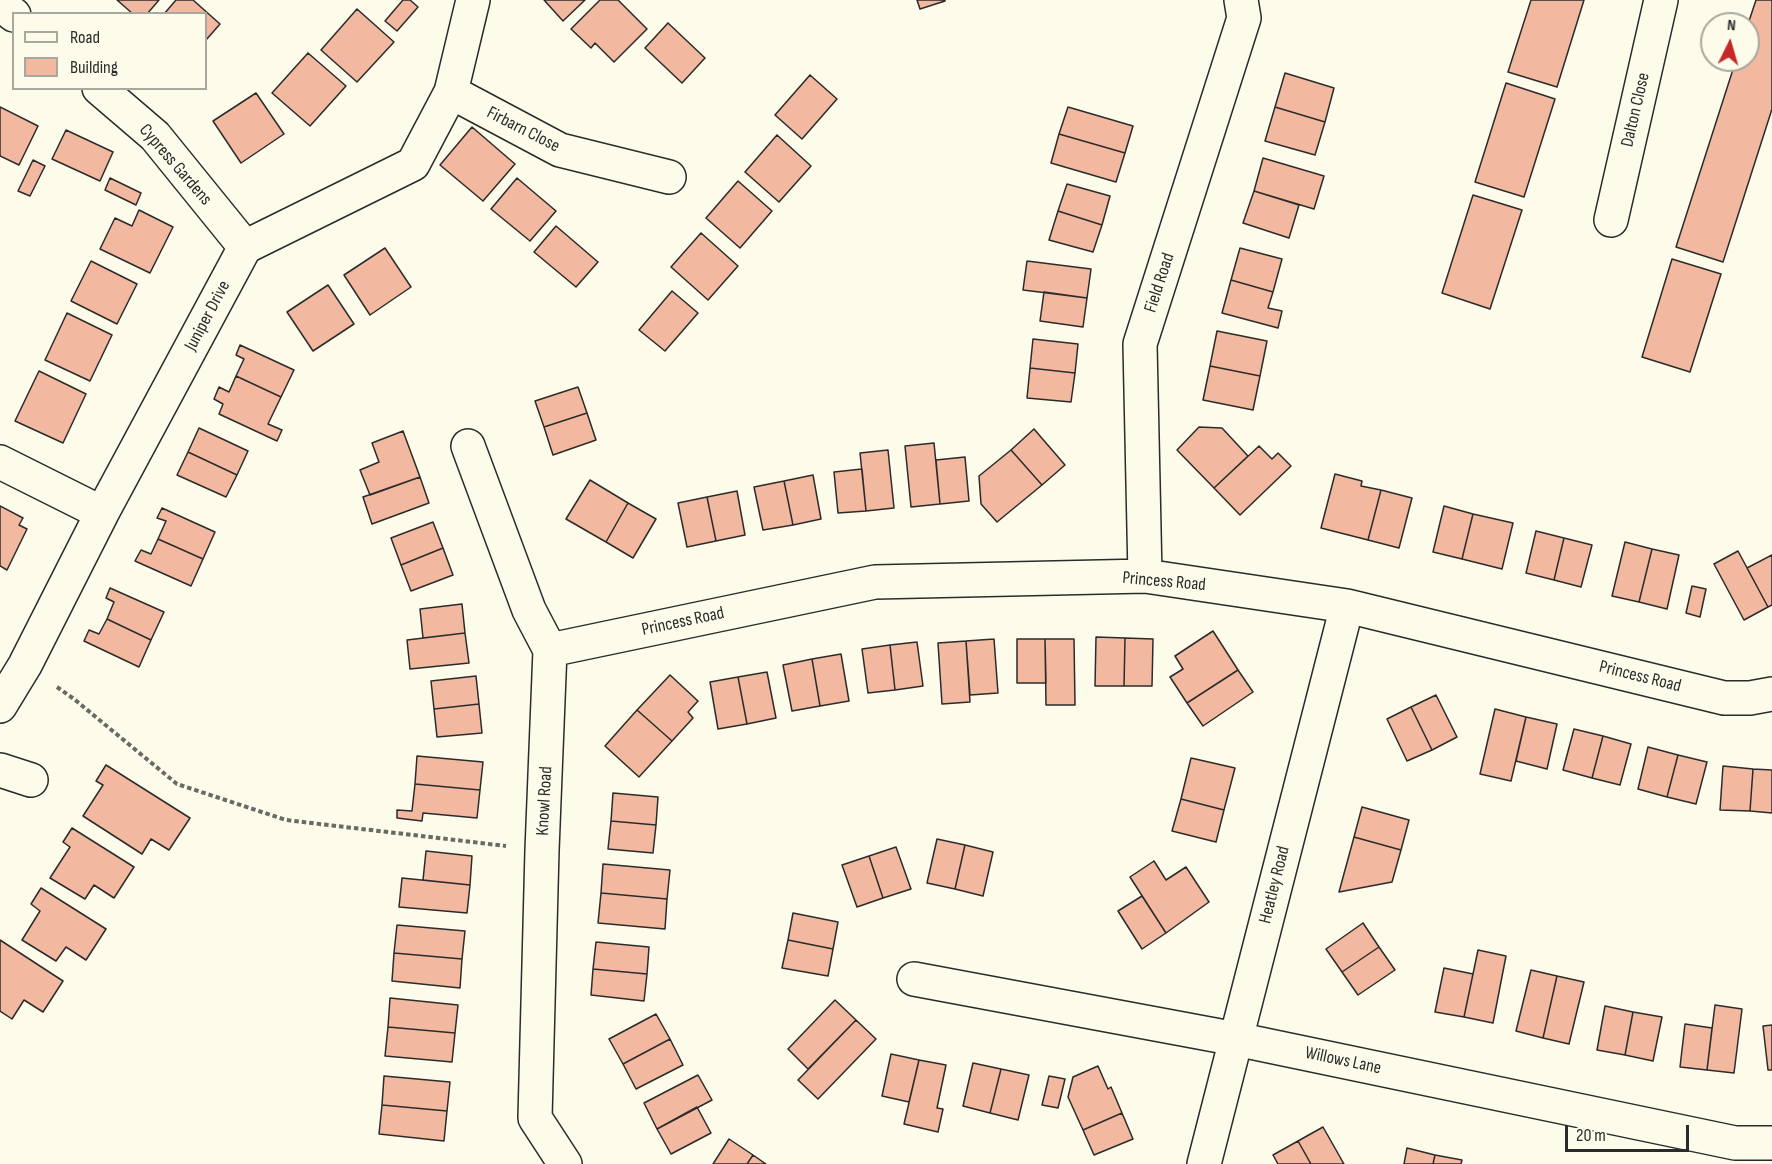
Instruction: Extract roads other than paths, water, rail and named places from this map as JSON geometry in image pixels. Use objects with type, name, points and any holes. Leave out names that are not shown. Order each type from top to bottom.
[{"type":"street","points":[[245,247],[413,164],[450,92],[473,0]]},
{"type":"street","name":"Field Road","points":[[1145,576],[1140,345],[1244,18],[1241,0]]},
{"type":"street","name":"Dalton Close","points":[[1611,220],[1661,0]]},
{"type":"street","points":[[0,4],[12,13]]},
{"type":"street","name":"Cypress Gardens","points":[[101,90],[155,136],[245,247]]},
{"type":"street","name":"Firbarn Close","points":[[450,92],[560,150],[669,177]]},
{"type":"street","name":"Juniper Drive","points":[[0,706],[25,665],[102,513],[245,247]]},
{"type":"street","name":"Knowl Road","points":[[468,446],[529,610],[550,650],[542,850],[536,1118],[565,1164]]},
{"type":"street","points":[[0,462],[102,513]]},
{"type":"street","name":"Princess Road","points":[[550,650],[875,582],[1145,576],[1347,606],[1724,698],[1750,699],[1772,694]]},
{"type":"street","name":"Heatley Road","points":[[1204,1164],[1347,606]]},
{"type":"street","points":[[0,770],[31,780]]},
{"type":"street","name":"Willows Lane","points":[[914,979],[1236,1039],[1736,1143],[1772,1143]]}]
